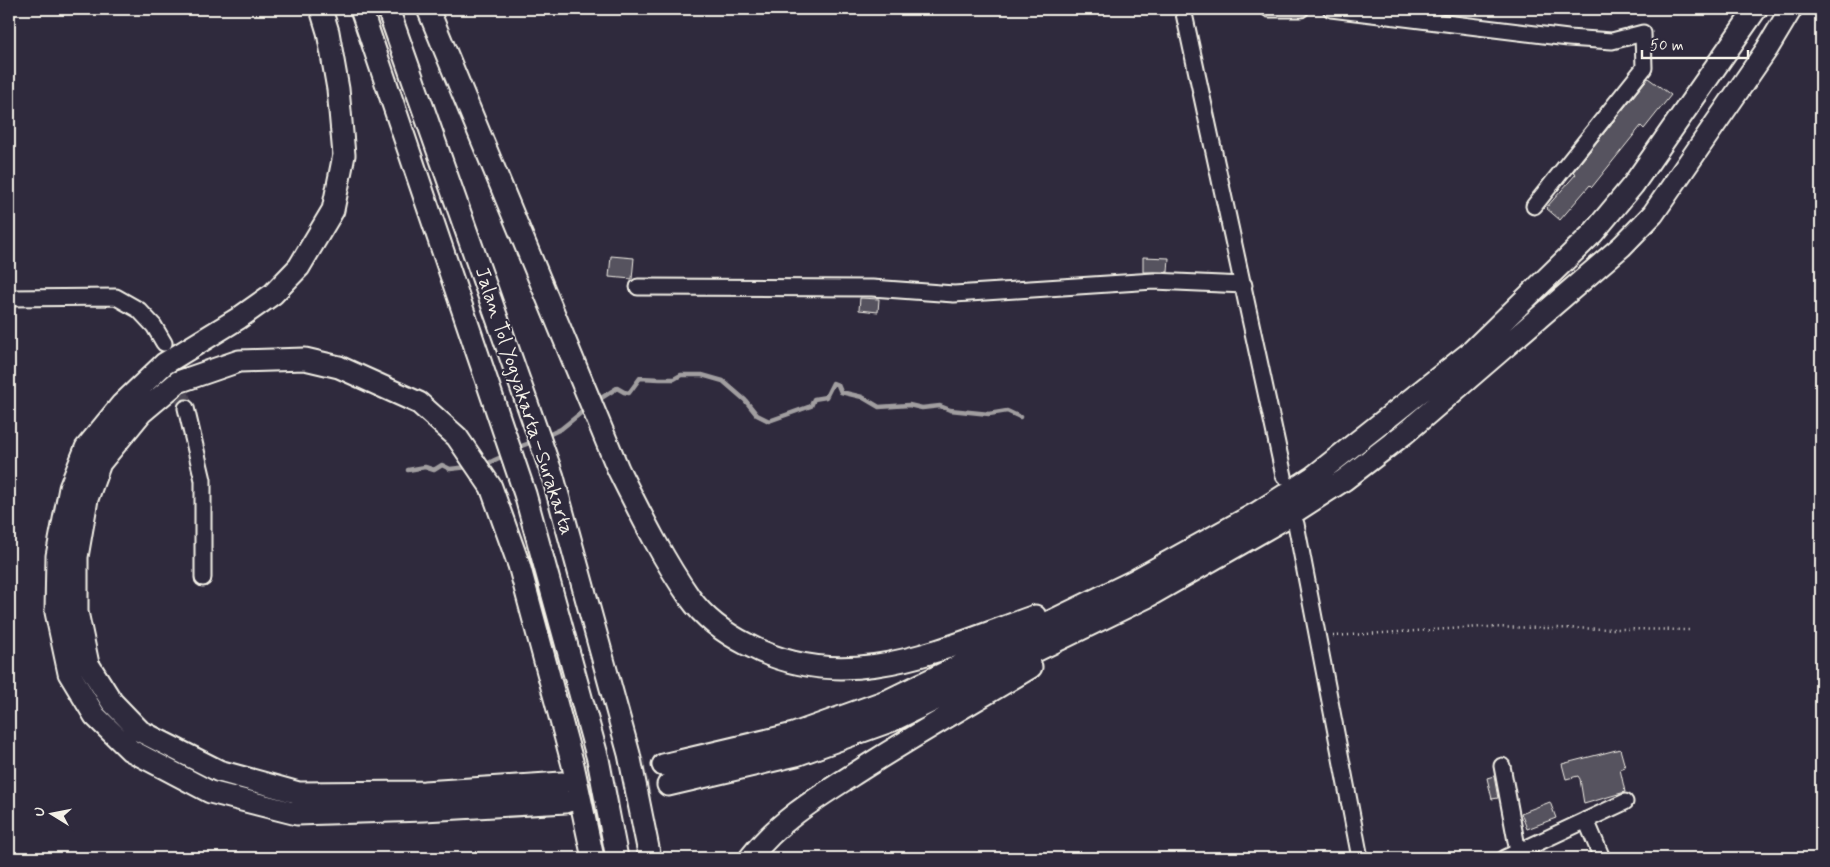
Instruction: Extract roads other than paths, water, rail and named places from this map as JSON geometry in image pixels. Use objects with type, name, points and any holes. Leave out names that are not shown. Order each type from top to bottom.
[{"type":"highway","points":[[321,9],[328,32],[338,89],[344,155],[333,210],[299,267],[273,294],[239,318],[164,364],[122,404],[86,448],[70,488],[57,556],[56,612],[69,673],[95,716],[130,750],[210,792],[296,814],[424,810],[564,793],[299,793],[220,771],[140,731],[112,702],[88,664],[77,612],[77,557],[87,499],[100,463],[141,413],[178,382],[239,361],[305,359],[339,367],[419,403],[457,437],[491,488],[519,565],[572,765],[593,858]]},
{"type":"highway","name":"Jalan Tol Yogyakarta–Surakarta","points":[[361,9],[525,494],[598,759],[617,858]]},
{"type":"highway","name":"Jalan Tol Yogyakarta–Surakarta","points":[[388,9],[553,477],[629,754],[650,858]]},
{"type":"highway","points":[[428,9],[618,470],[643,518],[691,599],[724,632],[765,654],[817,668],[863,668],[909,660],[1141,589]]},
{"type":"highway","points":[[750,858],[764,841],[799,809],[1313,477],[1472,351],[1593,233],[1633,185],[1756,9]]},
{"type":"highway","points":[[666,775],[794,734],[889,700],[1141,589],[1282,520],[1344,480],[1404,434],[1622,246],[1653,214],[1767,49],[1791,9]]},
{"type":"street","points":[[1183,9],[1284,476]]},
{"type":"street","points":[[1269,9],[1301,9]]},
{"type":"street","points":[[1331,9],[1568,38],[1612,41],[1643,33],[1644,68],[1534,206]]},
{"type":"street","points":[[638,287],[863,287],[954,294],[1154,281],[1244,285]]},
{"type":"street","points":[[9,298],[116,296],[139,310],[154,326],[164,342]]},
{"type":"street","points":[[186,408],[203,480],[203,578]]},
{"type":"street","points":[[1296,524],[1316,637],[1360,858]]},
{"type":"street","points":[[1502,766],[1520,854],[1625,802]]},
{"type":"street","points":[[1586,820],[1602,858]]},
{"type":"waterway","points":[[595,402],[617,388],[629,393],[640,378],[674,379],[681,375],[702,375],[723,381],[745,400],[757,415],[769,421],[811,406],[814,399],[826,397],[833,383],[838,385],[841,392],[862,397],[879,407],[909,405],[922,408],[940,406],[950,410],[989,414],[1007,411],[1020,417]]},
{"type":"waterway","points":[[544,437],[561,429],[587,408]]},
{"type":"waterway","points":[[516,448],[535,441]]},
{"type":"waterway","points":[[483,466],[498,458],[507,456]]},
{"type":"waterway","points":[[408,470],[425,467],[434,470],[442,465],[450,469],[468,467]]},
{"type":"tunnel","points":[[167,351],[186,408]]},
{"type":"tunnel","points":[[562,783],[663,765]]},
{"type":"tunnel","points":[[566,802],[668,785]]}]
